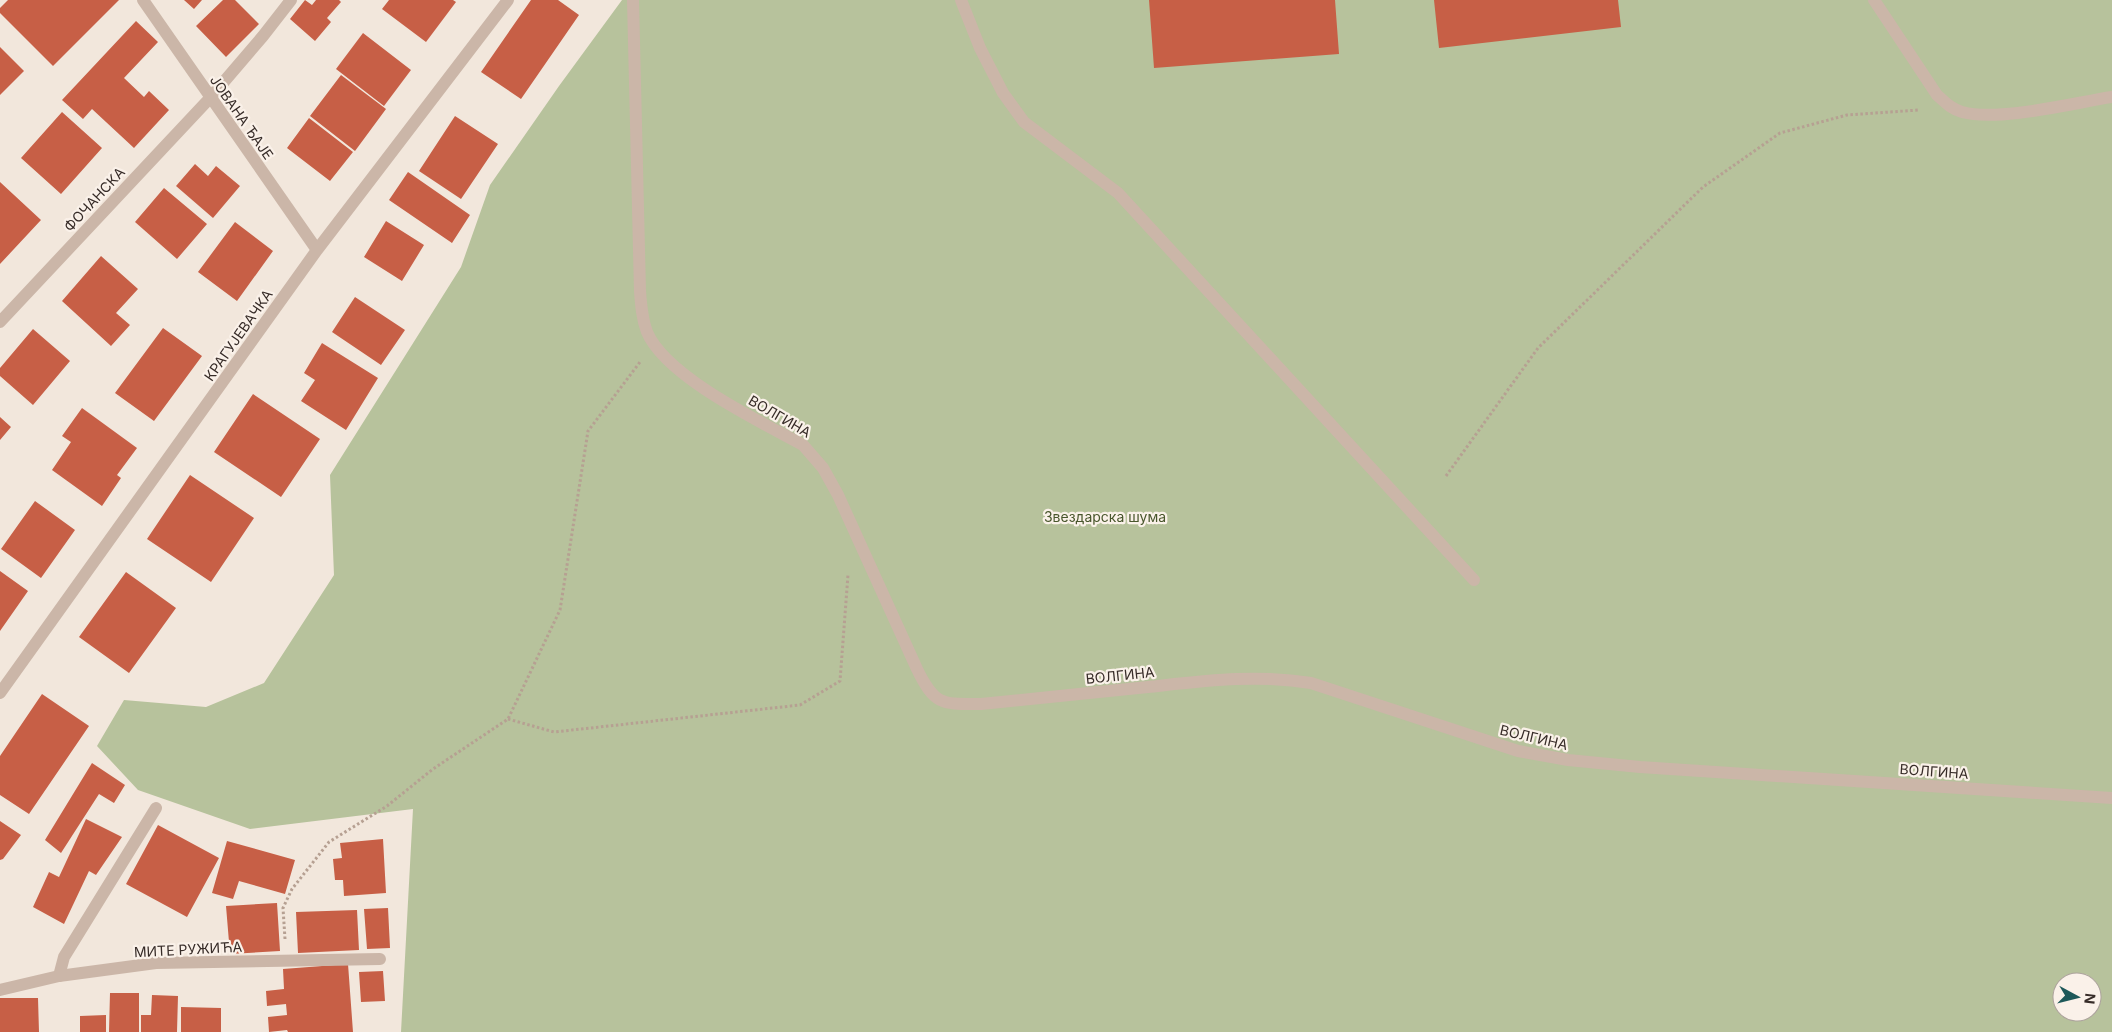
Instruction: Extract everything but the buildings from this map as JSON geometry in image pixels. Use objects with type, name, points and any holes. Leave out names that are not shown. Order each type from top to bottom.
[{"type":"street","name":"ЈОВАНА ЂАЈЕ","points":[[143,0],[317,250]]},
{"type":"street","name":"ФОЧАНСКА","points":[[0,322],[210,98],[291,0]]},
{"type":"street","name":"КРАГУЈЕВАЧКА","points":[[0,693],[317,250],[508,0]]},
{"type":"street","name":"ВОЛГИНА","points":[[633,0],[640,291],[645,325],[654,344],[672,364],[698,386],[803,445],[814,455],[838,495],[928,690],[935,698],[944,702],[981,704],[1202,682],[1262,677],[1282,678],[1311,683],[1518,751],[1568,760],[1640,767],[2112,798]]},
{"type":"street","points":[[961,0],[980,48],[1003,93],[1024,122],[1118,193],[1474,580]]},
{"type":"street","points":[[1874,0],[1937,95],[1950,107],[1962,112],[2006,114],[2112,97]]},
{"type":"street","points":[[59,976],[64,957],[156,808]]},
{"type":"street","name":"МИТЕ РУЖИЋА","points":[[0,990],[59,976],[156,963],[380,959]]},
{"type":"path","points":[[1446,476],[1538,348],[1702,187],[1780,132],[1847,115],[1950,107]]},
{"type":"path","points":[[286,960],[283,908],[292,889],[329,842],[387,806],[433,769],[508,720],[560,610],[588,430],[654,344]]},
{"type":"path","points":[[508,720],[554,732],[800,705],[840,681],[848,574]]},
{"type":"green space","name":"Звездарска шума","points":[[622,0],[2112,0],[2112,1032],[401,1032],[413,809],[250,829],[138,790],[97,746],[124,700],[206,707],[264,683],[334,575],[330,475],[461,267],[490,185]]}]
